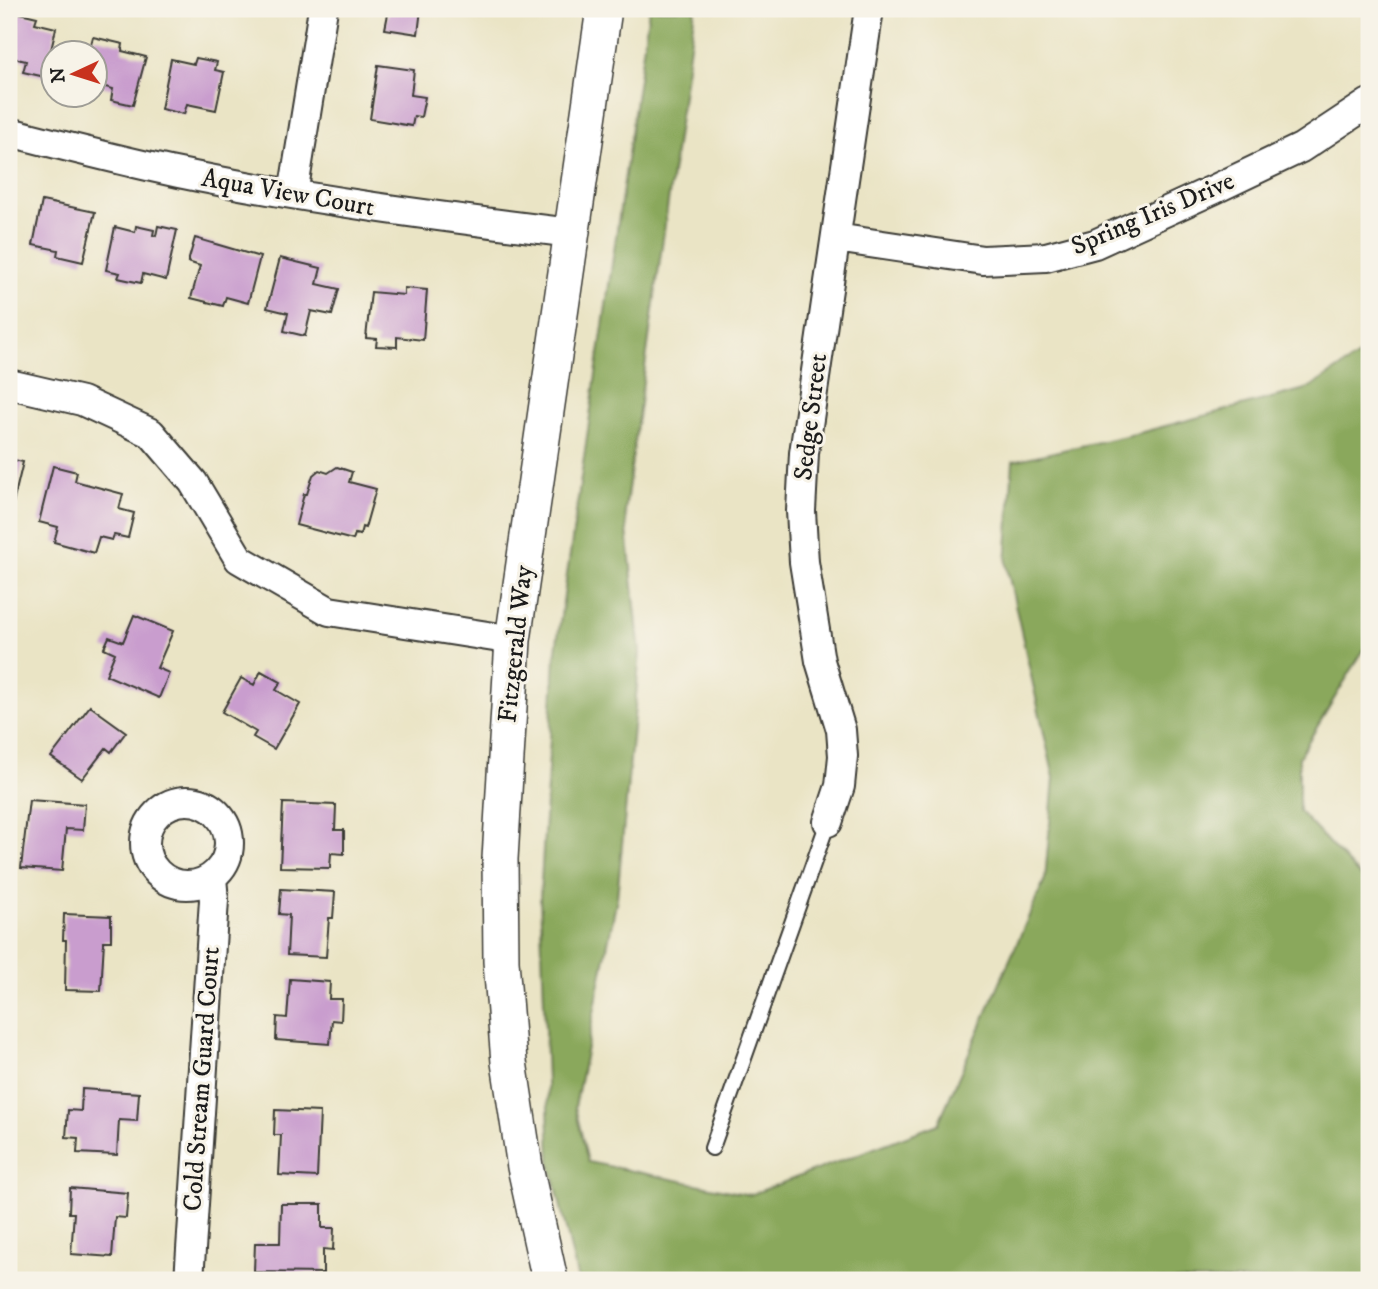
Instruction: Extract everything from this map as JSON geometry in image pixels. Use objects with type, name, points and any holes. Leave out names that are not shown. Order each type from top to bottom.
[{"type":"street","points":[[293,194],[323,9]]},
{"type":"street","name":"Fitzgerald Way","points":[[550,1280],[521,1141],[509,1062],[501,961],[500,859],[513,640],[604,9]]},
{"type":"street","name":"Sedge Street","points":[[828,822],[840,786],[843,756],[841,730],[820,661],[804,562],[801,511],[804,453],[869,9]]},
{"type":"street","name":"Spring Iris Drive","points":[[836,238],[983,260],[1046,257],[1095,244],[1251,172],[1301,148],[1369,103]]},
{"type":"street","name":"Aqua View Court","points":[[9,132],[177,173],[293,194],[387,210],[572,233]]},
{"type":"street","points":[[9,383],[82,401],[151,433],[193,482],[239,559],[329,611],[513,640]]},
{"type":"street","name":"Cold Stream Guard Court","points":[[189,1280],[214,900],[212,878]]},
{"type":"lane","points":[[712,1148],[828,822]]},
{"type":"green space","points":[[649,9],[695,9],[625,511],[640,653],[617,898],[575,1107],[588,1162],[750,1195],[938,1124],[1045,879],[1054,778],[1006,564],[1013,461],[1139,433],[1309,388],[1369,349],[1369,641],[1299,757],[1299,811],[1369,886],[1369,1280],[578,1280],[550,1161],[540,898],[555,657]]},
{"type":"building","points":[[389,9],[421,9],[418,34],[385,29]]},
{"type":"building","points":[[16,12],[37,17],[35,23],[56,28],[54,38],[38,38],[38,75],[23,72],[26,61],[9,57],[9,18],[14,19]]},
{"type":"building","points":[[108,40],[123,44],[122,51],[146,57],[133,105],[111,100],[113,89],[108,88]]},
{"type":"building","points":[[196,58],[217,62],[215,70],[224,72],[216,110],[187,104],[184,114],[161,109],[171,59],[194,64]]},
{"type":"building","points":[[378,65],[414,70],[411,95],[425,97],[421,117],[414,116],[412,126],[370,119]]},
{"type":"building","points":[[42,201],[95,212],[83,262],[57,256],[58,250],[33,245]]},
{"type":"building","points":[[136,226],[154,230],[153,235],[156,236],[158,226],[177,230],[166,280],[143,274],[141,283],[118,278],[120,273],[106,270],[115,227],[135,232]]},
{"type":"building","points":[[195,238],[260,257],[248,303],[226,297],[223,306],[191,298],[200,266],[188,262]]},
{"type":"building","points":[[280,258],[321,268],[317,284],[339,289],[332,315],[311,311],[305,336],[284,331],[288,313],[267,308]]},
{"type":"building","points":[[404,288],[427,290],[423,340],[397,337],[397,347],[376,346],[377,339],[366,338],[371,292],[404,295]]},
{"type":"building","points":[[9,459],[23,462],[10,516],[9,516]]},
{"type":"building","points":[[53,466],[77,472],[75,481],[123,494],[119,509],[134,513],[128,538],[114,535],[112,540],[99,537],[94,553],[54,542],[58,527],[39,522]]},
{"type":"building","points":[[337,467],[352,472],[349,482],[376,489],[365,528],[362,527],[360,535],[355,534],[353,540],[296,525],[304,494],[307,494],[313,475],[319,470],[328,473]]},
{"type":"building","points":[[134,615],[173,631],[157,668],[169,673],[159,698],[106,675],[115,653],[104,648],[109,637],[123,642]]},
{"type":"building","points":[[261,671],[281,682],[276,690],[300,704],[274,749],[253,737],[256,732],[222,712],[241,678],[254,685]]},
{"type":"building","points":[[90,706],[126,732],[111,752],[106,748],[82,779],[51,757]]},
{"type":"building","points":[[29,800],[85,804],[83,830],[66,829],[62,871],[21,868]]},
{"type":"building","points":[[283,803],[336,805],[335,830],[344,830],[344,854],[331,853],[330,868],[280,867]]},
{"type":"building","points":[[281,889],[335,892],[333,918],[329,918],[326,957],[287,955],[289,915],[279,914]]},
{"type":"building","points":[[64,914],[111,916],[111,941],[104,941],[101,991],[65,990]]},
{"type":"building","points":[[290,979],[330,982],[329,999],[342,999],[341,1021],[332,1020],[330,1044],[276,1040],[277,1017],[287,1018]]},
{"type":"building","points":[[82,1089],[139,1093],[137,1121],[119,1120],[117,1155],[77,1153],[78,1138],[66,1137],[68,1110],[81,1111]]},
{"type":"building","points":[[275,1110],[320,1112],[317,1177],[279,1175],[281,1135],[274,1135]]},
{"type":"building","points":[[70,1188],[128,1193],[126,1218],[115,1217],[112,1257],[71,1254],[74,1213],[69,1213]]},
{"type":"building","points":[[281,1204],[322,1204],[322,1228],[334,1228],[333,1250],[323,1249],[323,1273],[254,1272],[255,1243],[280,1243]]}]
